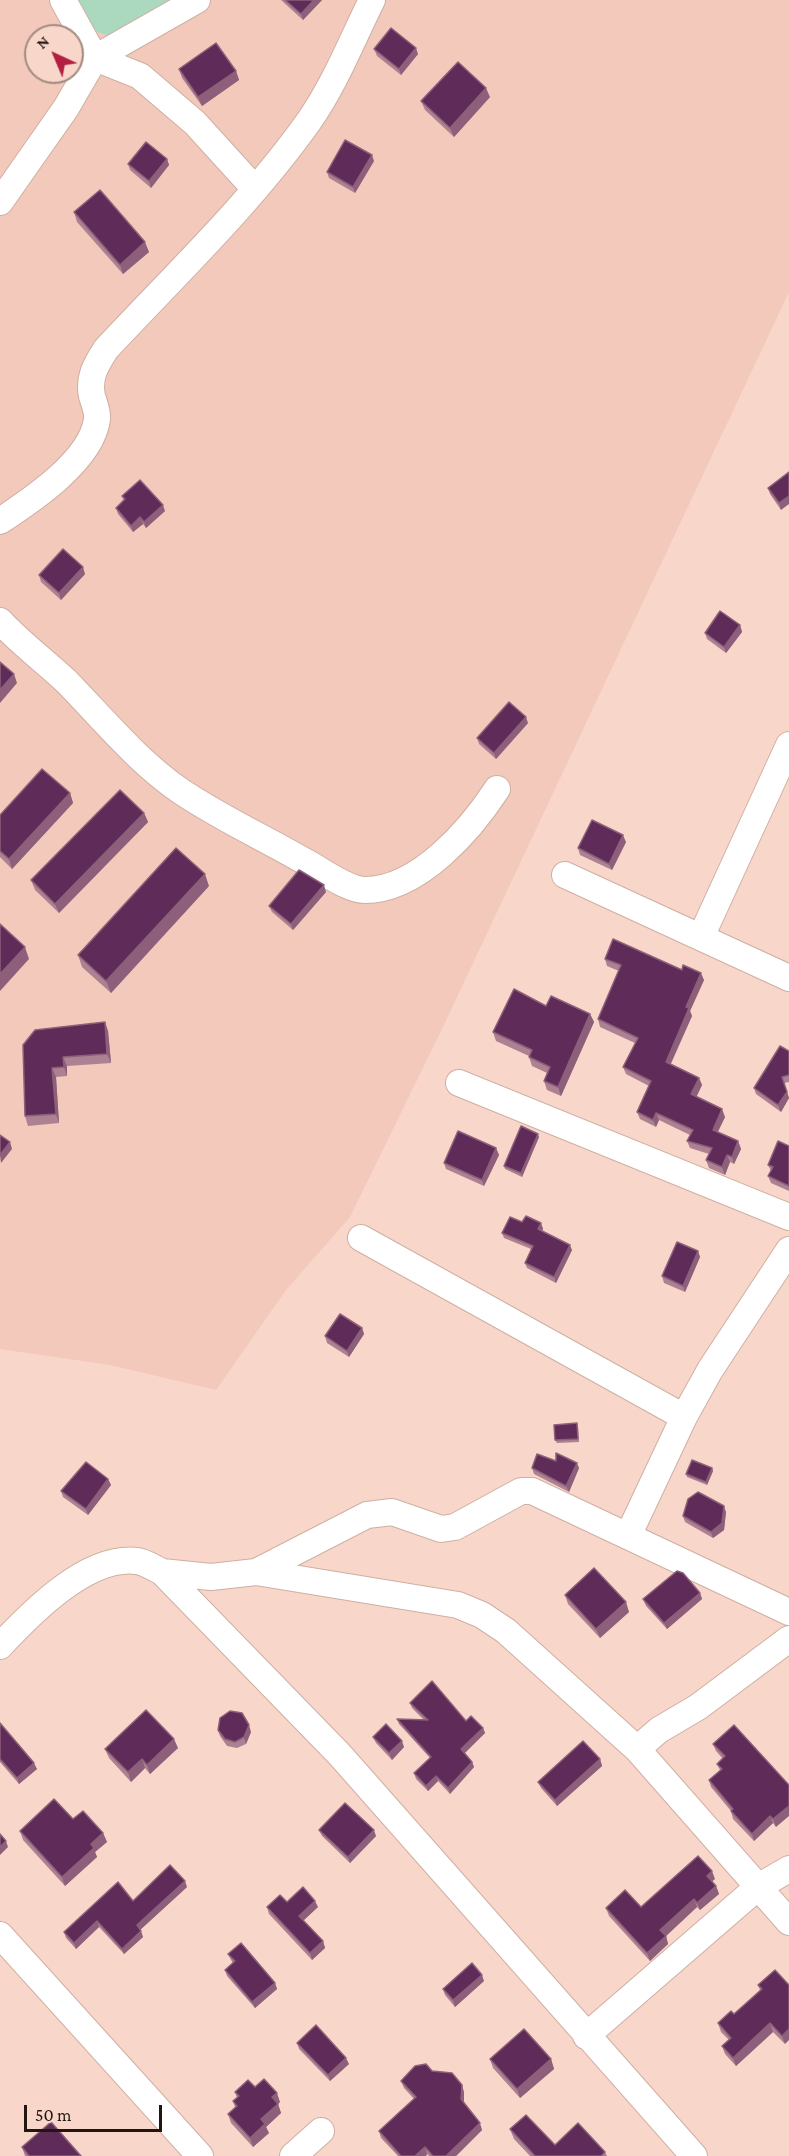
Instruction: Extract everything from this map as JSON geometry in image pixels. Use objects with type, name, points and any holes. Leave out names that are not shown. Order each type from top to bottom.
[{"type":"street","points":[[63,0],[95,58],[140,76],[195,123],[255,189]]},
{"type":"street","points":[[0,202],[66,108],[95,58],[197,0]]},
{"type":"street","points":[[0,521],[32,500],[75,460],[92,439],[98,417],[91,392],[91,373],[106,349],[255,189],[309,120],[340,66],[372,0]]},
{"type":"street","points":[[0,621],[22,645],[78,693],[147,766],[182,792],[328,876],[364,891],[396,884],[429,864],[478,819],[497,789]]},
{"type":"street","points":[[701,937],[789,745]]},
{"type":"street","points":[[565,875],[789,978]]},
{"type":"street","points":[[459,1083],[789,1216]]},
{"type":"street","points":[[362,1238],[684,1417]]},
{"type":"street","points":[[628,1536],[684,1417],[710,1370],[789,1250]]},
{"type":"street","points":[[256,1572],[304,1550],[338,1528],[367,1515],[392,1512],[441,1529],[454,1527],[521,1491],[532,1491],[789,1612]]},
{"type":"street","points":[[0,1646],[27,1616],[81,1576],[115,1561],[139,1561],[162,1572],[211,1577],[256,1572],[458,1605],[482,1615],[506,1631],[637,1749],[789,1922]]},
{"type":"street","points":[[162,1572],[340,1755],[694,2156]]},
{"type":"street","points":[[637,1749],[659,1730],[699,1707],[789,1639]]},
{"type":"street","points":[[586,2036],[758,1887],[789,1869]]},
{"type":"street","points":[[0,1935],[200,2156]]},
{"type":"street","points":[[293,2156],[321,2131]]},
{"type":"shaded area","points":[[0,0],[789,0],[789,292],[442,1029],[350,1217],[286,1290],[216,1390],[110,1365],[0,1349]]},
{"type":"green space","points":[[75,0],[169,0],[116,38],[91,30]]},
{"type":"building","points":[[285,0],[314,0],[301,14]]},
{"type":"building","points":[[391,28],[416,48],[399,69],[374,49]]},
{"type":"building","points":[[216,43],[236,71],[198,97],[179,69]]},
{"type":"building","points":[[458,62],[486,88],[450,128],[421,101]]},
{"type":"building","points":[[345,140],[372,155],[353,187],[327,172]]},
{"type":"building","points":[[146,142],[167,159],[149,181],[128,164]]},
{"type":"building","points":[[100,190],[145,242],[120,265],[74,212]]},
{"type":"building","points":[[789,472],[789,496],[779,503],[768,488]]},
{"type":"building","points":[[140,480],[163,505],[144,522],[140,517],[131,526],[116,508],[125,499],[122,496]]},
{"type":"building","points":[[63,549],[83,567],[59,593],[39,575]]},
{"type":"building","points":[[720,611],[740,625],[724,647],[705,633]]},
{"type":"building","points":[[0,662],[14,674],[0,690]]},
{"type":"building","points":[[509,702],[526,717],[494,753],[477,738]]},
{"type":"building","points":[[42,769],[70,793],[9,859],[0,851],[0,815]]},
{"type":"building","points":[[120,790],[144,813],[55,904],[31,880]]},
{"type":"building","points":[[592,820],[623,835],[609,864],[578,848]]},
{"type":"building","points":[[176,848],[205,874],[106,981],[78,955]]},
{"type":"building","points":[[299,870],[324,885],[291,924],[269,906]]},
{"type":"building","points":[[0,924],[25,947],[0,974]]},
{"type":"building","points":[[613,939],[682,970],[683,965],[701,973],[666,1062],[699,1078],[691,1094],[722,1109],[713,1130],[738,1141],[732,1157],[727,1155],[722,1167],[706,1160],[712,1148],[687,1141],[693,1130],[656,1113],[653,1120],[637,1112],[651,1081],[623,1067],[638,1038],[598,1019],[621,965],[605,959]]},
{"type":"building","points":[[514,989],[546,1006],[551,996],[590,1014],[558,1087],[544,1081],[550,1067],[529,1057],[532,1050],[493,1032]]},
{"type":"building","points":[[105,1022],[107,1054],[63,1057],[64,1067],[52,1068],[56,1114],[25,1116],[23,1045],[35,1030]]},
{"type":"building","points":[[780,1046],[789,1051],[789,1075],[782,1077],[787,1092],[778,1105],[754,1088]]},
{"type":"building","points":[[521,1126],[538,1134],[521,1173],[504,1166]]},
{"type":"building","points":[[458,1131],[496,1148],[482,1180],[444,1163]]},
{"type":"building","points":[[0,1135],[10,1142],[0,1155]]},
{"type":"building","points":[[778,1141],[789,1146],[789,1186],[768,1176],[773,1167],[768,1165]]},
{"type":"building","points":[[526,1216],[541,1223],[538,1229],[570,1245],[554,1277],[525,1263],[533,1246],[502,1233],[510,1217],[522,1222]]},
{"type":"building","points":[[677,1242],[698,1251],[683,1286],[662,1276]]},
{"type":"building","points":[[340,1314],[362,1328],[347,1351],[325,1336]]},
{"type":"building","points":[[577,1423],[578,1439],[555,1440],[554,1425]]},
{"type":"building","points":[[556,1453],[577,1463],[566,1486],[532,1468],[537,1454],[556,1461]]},
{"type":"building","points":[[692,1460],[712,1468],[706,1482],[686,1474]]},
{"type":"building","points":[[86,1462],[108,1479],[86,1509],[61,1491]]},
{"type":"building","points":[[698,1492],[724,1506],[722,1523],[711,1532],[683,1516],[688,1499]]},
{"type":"building","points":[[594,1568],[626,1602],[596,1629],[565,1595]]},
{"type":"building","points":[[677,1571],[683,1573],[700,1593],[664,1623],[643,1599]]},
{"type":"building","points":[[432,1681],[466,1721],[471,1716],[483,1728],[461,1749],[472,1762],[448,1788],[436,1776],[426,1786],[414,1773],[431,1757],[397,1719],[428,1720],[410,1703]]},
{"type":"building","points":[[146,1710],[174,1739],[147,1765],[142,1759],[128,1772],[105,1749]]},
{"type":"building","points":[[230,1711],[242,1713],[249,1725],[244,1737],[235,1742],[225,1739],[218,1730],[220,1718]]},
{"type":"building","points":[[0,1723],[34,1763],[17,1778],[0,1759]]},
{"type":"building","points":[[386,1724],[402,1741],[389,1753],[373,1737]]},
{"type":"building","points":[[734,1725],[789,1785],[789,1806],[773,1819],[770,1816],[752,1834],[731,1811],[733,1809],[709,1780],[722,1769],[717,1764],[725,1756],[713,1744]]},
{"type":"building","points":[[583,1741],[600,1759],[555,1800],[538,1782]]},
{"type":"building","points":[[54,1799],[73,1819],[83,1811],[103,1833],[91,1844],[94,1848],[62,1877],[20,1831]]},
{"type":"building","points":[[345,1803],[374,1830],[348,1857],[319,1830]]},
{"type":"building","points":[[0,1834],[6,1841],[0,1847]]},
{"type":"building","points":[[698,1856],[712,1871],[707,1876],[716,1886],[697,1903],[694,1899],[660,1930],[666,1936],[647,1953],[606,1908],[625,1890],[641,1907]]},
{"type":"building","points":[[170,1865],[185,1881],[137,1925],[141,1931],[122,1949],[97,1921],[74,1943],[64,1932],[118,1882],[133,1901]]},
{"type":"building","points":[[303,1887],[315,1901],[299,1916],[323,1941],[310,1953],[267,1907],[280,1895],[287,1902]]},
{"type":"building","points":[[241,1943],[275,1983],[252,2002],[225,1970],[235,1961],[228,1954]]},
{"type":"building","points":[[472,1963],[482,1975],[453,2000],[443,1989]]},
{"type":"building","points":[[775,1970],[789,1985],[789,2029],[782,2036],[770,2023],[733,2058],[722,2046],[731,2038],[718,2023],[731,2011],[734,2014],[762,1989],[758,1985]]},
{"type":"building","points":[[316,2025],[346,2058],[328,2075],[297,2043]]},
{"type":"building","points":[[524,2029],[551,2059],[517,2089],[490,2059]]},
{"type":"building","points":[[426,2064],[432,2071],[452,2073],[462,2085],[461,2099],[480,2123],[446,2156],[433,2156],[425,2147],[415,2156],[401,2156],[379,2131],[416,2097],[401,2081],[415,2066]]},
{"type":"building","points":[[264,2079],[277,2093],[272,2097],[278,2104],[261,2119],[265,2124],[250,2138],[228,2114],[237,2106],[233,2101],[239,2096],[235,2092],[248,2080],[255,2087]]},
{"type":"building","points":[[526,2115],[555,2145],[578,2123],[605,2152],[601,2156],[535,2156],[510,2129]]},
{"type":"building","points":[[51,2122],[81,2156],[29,2156],[22,2147]]}]
